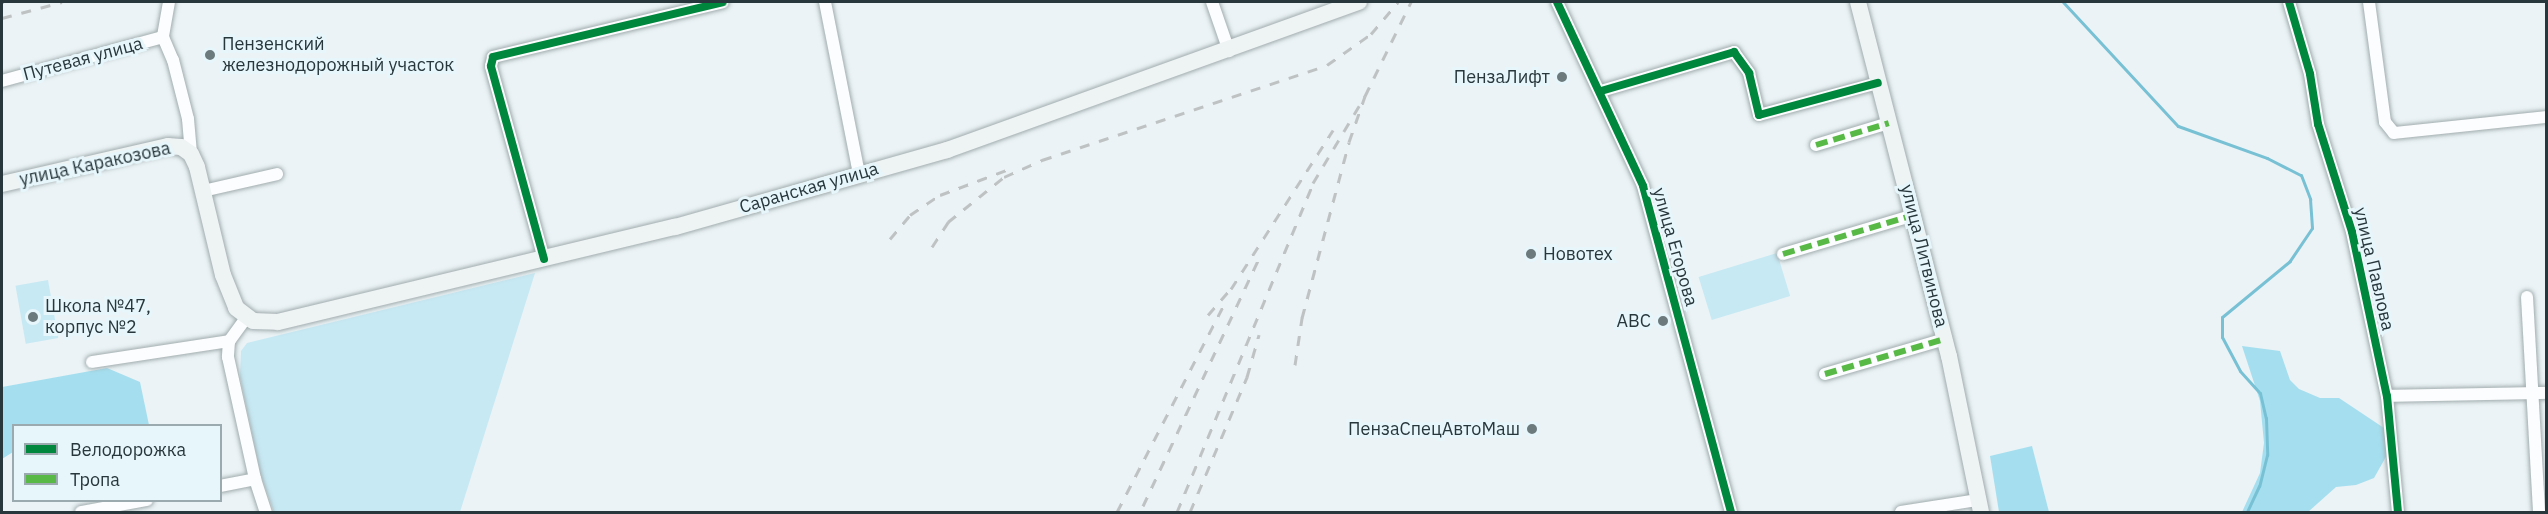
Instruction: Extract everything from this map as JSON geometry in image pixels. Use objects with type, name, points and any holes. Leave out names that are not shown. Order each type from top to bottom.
[{"type":"main road","name":"Саранская улица","points":[[246,318],[266,322],[292,320],[675,227],[996,134],[1359,2]]},
{"type":"main road","name":"улица Литвинова","points":[[1858,2],[1914,215],[1944,339],[1980,506]]},
{"type":"main road","name":"улица Каракозова","points":[[2,184],[168,146],[182,147],[191,154],[203,191],[223,275],[236,308],[246,318]]},
{"type":"street","points":[[169,2],[163,37],[173,60],[188,119],[191,154]]},
{"type":"street","points":[[544,259],[490,66],[493,57],[723,2]]},
{"type":"street","points":[[825,2],[859,174]]},
{"type":"street","points":[[1212,2],[1229,51]]},
{"type":"street","name":"улица Егорова","points":[[1557,2],[1601,91],[1643,186],[1731,513]]},
{"type":"street","name":"улица Павлова","points":[[2289,2],[2310,75],[2318,124],[2352,232],[2387,396],[2398,513]]},
{"type":"street","points":[[2370,2],[2385,122],[2394,133],[2547,117]]},
{"type":"street","name":"Путевая улица","points":[[2,81],[163,37]]},
{"type":"street","points":[[1601,91],[1734,52],[1749,73],[1759,115],[1878,83]]},
{"type":"street","points":[[1816,145],[1889,123]]},
{"type":"street","points":[[203,191],[277,174]]},
{"type":"street","points":[[1783,254],[1914,215]]},
{"type":"street","points":[[2527,297],[2530,393],[2539,513]]},
{"type":"street","points":[[246,318],[229,341],[228,357],[255,479],[266,513]]},
{"type":"street","points":[[1825,374],[1944,339]]},
{"type":"street","points":[[92,362],[229,341]]},
{"type":"street","points":[[2387,396],[2547,393]]},
{"type":"street","points":[[222,486],[255,479]]},
{"type":"street","points":[[81,513],[142,502]]},
{"type":"street","points":[[1901,513],[1980,506]]},
{"type":"shaded area","points":[[1777,253],[1790,296],[1712,320],[1699,277]]},
{"type":"shaded area","points":[[535,273],[460,512],[274,512],[261,476],[240,377],[241,351],[247,343]]},
{"type":"shaded area","points":[[48,280],[58,338],[26,344],[16,286]]},
{"type":"shaded area","points":[[2242,346],[2280,351],[2290,380],[2299,389],[2320,398],[2339,398],[2384,428],[2387,455],[2374,478],[2356,485],[2336,487],[2308,512],[2242,512],[2260,473],[2264,443],[2260,401]]},
{"type":"shaded area","points":[[107,368],[140,382],[149,424],[12,424],[12,453],[2,459],[2,387]]},
{"type":"shaded area","points":[[2032,446],[2049,512],[1999,512],[1990,456]]},
{"type":"waterway","points":[[2063,2],[2178,126],[2267,158],[2301,175],[2310,199],[2312,228],[2290,261],[2222,317],[2222,337],[2240,371],[2260,393],[2266,418],[2267,455],[2259,486],[2247,512]]},
{"type":"railway","points":[[2,18],[62,2]]},
{"type":"railway","points":[[932,247],[948,222],[1004,177],[1042,160],[1327,65],[1371,34],[1398,2]]},
{"type":"railway","points":[[1295,365],[1302,318],[1349,142],[1365,96],[1411,2]]},
{"type":"railway","points":[[1177,512],[1313,183],[1365,96]]},
{"type":"railway","points":[[1208,315],[1231,289],[1333,130]]},
{"type":"railway","points":[[890,239],[910,215],[940,195],[1012,168]]},
{"type":"railway","points":[[1143,506],[1258,261]]},
{"type":"railway","points":[[1117,512],[1225,303]]},
{"type":"railway","points":[[1190,512],[1247,377],[1259,335]]},
{"type":"marked path","points":[[1816,145],[1889,123]]},
{"type":"marked path","points":[[1783,254],[1914,215]]},
{"type":"marked path","points":[[1825,374],[1945,339]]},
{"type":"cycle path","points":[[544,259],[491,66],[493,57],[723,2]]},
{"type":"cycle path","points":[[1557,2],[1643,186],[1731,512]]},
{"type":"cycle path","points":[[2289,2],[2310,74],[2318,124],[2352,232],[2387,396],[2398,512]]},
{"type":"cycle path","points":[[1601,91],[1734,52],[1749,73],[1759,115],[1878,83]]},
{"type":"place","name":"Пензенский железнодорожный участок","points":[[210,55]]},
{"type":"place","name":"ПензаЛифт","points":[[1562,77]]},
{"type":"place","name":"Новотех","points":[[1531,254]]},
{"type":"place","name":"Школа №47, корпус №2","points":[[33,317]]},
{"type":"place","name":"ABC","points":[[1663,321]]},
{"type":"place","name":"ПензаСпецАвтоМаш","points":[[1532,429]]}]
